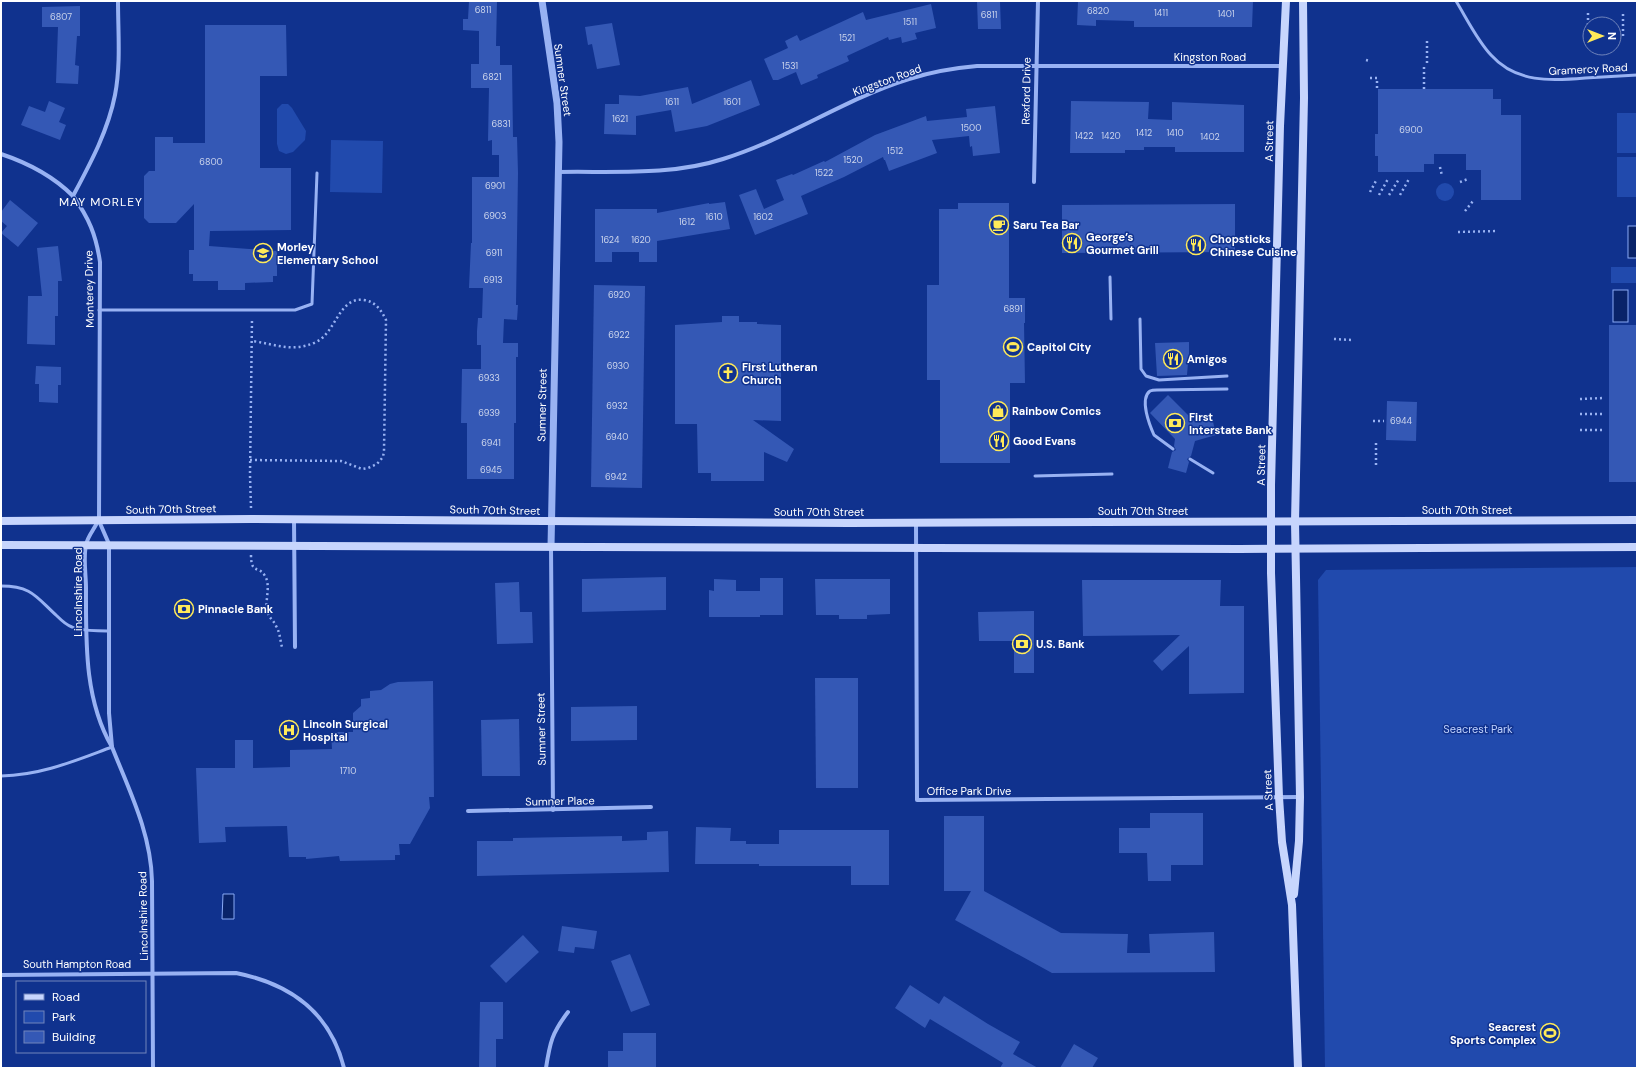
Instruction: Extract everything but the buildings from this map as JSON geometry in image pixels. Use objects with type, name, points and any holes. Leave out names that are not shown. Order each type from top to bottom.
[{"type":"main road","name":"A Street","points":[[1286,1],[1282,66],[1271,549],[1275,711],[1279,797],[1282,842],[1292,904],[1298,1068]]},
{"type":"main road","name":"A Street","points":[[1292,904],[1299,841],[1300,797],[1295,522],[1304,112],[1303,1]]},
{"type":"main road","name":"South 70th Street","points":[[1,521],[294,520],[916,523],[1637,520]]},
{"type":"main road","points":[[1,545],[108,544],[294,547],[1271,549],[1637,547]]},
{"type":"street","points":[[73,196],[97,149],[107,124],[115,95],[118,65],[118,1]]},
{"type":"street","name":"Sumner Street","points":[[542,1],[556,103],[559,142],[551,522],[553,810]]},
{"type":"street","name":"Rexford Drive","points":[[1034,182],[1038,1]]},
{"type":"street","name":"Kingston Road","points":[[558,172],[658,170],[692,166],[722,160],[751,150],[876,91],[909,79],[960,68],[977,66],[1282,66]]},
{"type":"street","name":"Monterey Drive","points":[[1,154],[13,158],[46,174],[73,196],[87,216],[97,244],[100,262],[99,520]]},
{"type":"street","name":"Lincolnshire Road","points":[[99,520],[108,544],[110,713],[112,747]]},
{"type":"street","name":"Lincolnshire Road","points":[[99,520],[86,544],[86,630],[88,665],[92,690],[104,734],[112,747],[144,830],[150,851],[152,871],[153,1068]]},
{"type":"street","points":[[294,520],[295,647]]},
{"type":"street","name":"Office Park Drive","points":[[916,523],[917,800],[1300,797]]},
{"type":"street","name":"Sumner Place","points":[[468,811],[651,807]]},
{"type":"street","name":"South Hampton Road","points":[[1,975],[153,972],[236,973],[259,977],[280,985],[312,1009],[324,1023],[334,1039],[344,1068]]},
{"type":"street","points":[[546,1068],[551,1041],[555,1030],[568,1012]]},
{"type":"lane","name":"Gramercy Road","points":[[1456,1],[1491,56],[1516,74],[1530,78],[1550,80],[1637,75]]},
{"type":"lane","points":[[99,310],[295,310],[312,304],[317,174]]},
{"type":"lane","points":[[1110,276],[1111,320]]},
{"type":"lane","points":[[1140,319],[1141,369],[1146,376],[1159,380],[1227,376]]},
{"type":"lane","points":[[1173,449],[1154,435],[1146,416],[1145,405],[1150,391],[1227,388]]},
{"type":"lane","points":[[1190,459],[1213,473]]},
{"type":"lane","points":[[1036,476],[1112,474]]},
{"type":"lane","points":[[1,586],[18,587],[28,590],[64,622],[73,628],[109,631]]},
{"type":"lane","points":[[1,776],[19,776],[48,770],[112,747]]},
{"type":"path","points":[[1623,13],[1623,36]]},
{"type":"path","points":[[1424,90],[1427,41]]},
{"type":"path","points":[[1366,60],[1370,61]]},
{"type":"path","points":[[1370,78],[1377,78],[1377,89]]},
{"type":"path","points":[[1440,167],[1442,176]]},
{"type":"path","points":[[1370,192],[1377,179]]},
{"type":"path","points":[[1379,195],[1388,179]]},
{"type":"path","points":[[1390,195],[1399,179]]},
{"type":"path","points":[[1400,195],[1409,179]]},
{"type":"path","points":[[1460,182],[1468,179]]},
{"type":"path","points":[[1466,211],[1473,201]]},
{"type":"path","points":[[1458,232],[1498,231]]},
{"type":"path","points":[[250,460],[341,461],[362,469],[377,464],[383,457],[384,452],[386,320],[377,305],[368,300],[360,299],[351,302],[344,307],[333,327],[317,342],[292,348],[252,341]]},
{"type":"path","points":[[251,508],[250,460],[252,309]]},
{"type":"path","points":[[1334,339],[1352,340]]},
{"type":"path","points":[[1580,399],[1604,398]]},
{"type":"path","points":[[1580,414],[1604,414]]},
{"type":"path","points":[[1373,421],[1384,421]]},
{"type":"path","points":[[1580,430],[1604,430]]},
{"type":"path","points":[[1376,443],[1376,465]]},
{"type":"path","points":[[251,554],[252,566],[255,570],[262,572],[266,579],[269,618],[276,625],[282,647]]},
{"type":"green space","points":[[282,104],[288,104],[292,108],[306,131],[305,140],[293,152],[286,154],[279,151],[277,144],[277,109]]},
{"type":"green space","points":[[1617,113],[1637,113],[1637,153],[1617,153]]},
{"type":"green space","points":[[331,140],[383,141],[382,193],[330,192]]},
{"type":"green space","points":[[1617,157],[1637,157],[1637,197],[1617,197]]},
{"type":"green space","points":[[1441,183],[1449,183],[1454,188],[1452,199],[1449,201],[1441,201],[1436,196],[1436,188]]},
{"type":"green space","points":[[1611,267],[1637,267],[1637,283],[1611,283]]},
{"type":"green space","name":"Seacrest Park","points":[[1637,567],[1637,1068],[1325,1068],[1318,580],[1326,570]]},
{"type":"shaded area","points":[[1628,226],[1637,226],[1637,258],[1628,258]]},
{"type":"shaded area","points":[[1613,290],[1628,290],[1628,322],[1613,322]]},
{"type":"shaded area","points":[[223,894],[234,894],[234,919],[222,919]]},
{"type":"place","name":"Saru Tea Bar","points":[[999,225]]},
{"type":"place","name":"George’s Gourmet Grill","points":[[1072,243]]},
{"type":"place","name":"Chopsticks Chinese Cuisine","points":[[1196,245]]},
{"type":"place","name":"Morley Elementary School","points":[[263,253]]},
{"type":"place","name":"Capitol City","points":[[1013,347]]},
{"type":"place","name":"Amigos","points":[[1173,359]]},
{"type":"place","name":"First Lutheran Church","points":[[728,373]]},
{"type":"place","name":"Rainbow Comics","points":[[998,411]]},
{"type":"place","name":"First Interstate Bank","points":[[1175,423]]},
{"type":"place","name":"Good Evans","points":[[999,441]]},
{"type":"place","name":"Pinnacle Bank","points":[[184,609]]},
{"type":"place","name":"U.S. Bank","points":[[1022,644]]},
{"type":"place","name":"Lincoln Surgical Hospital","points":[[289,730]]},
{"type":"place","name":"Seacrest Sports Complex","points":[[1550,1033]]},
{"type":"district","name":"MAY MORLEY","points":[[101,202]]}]
